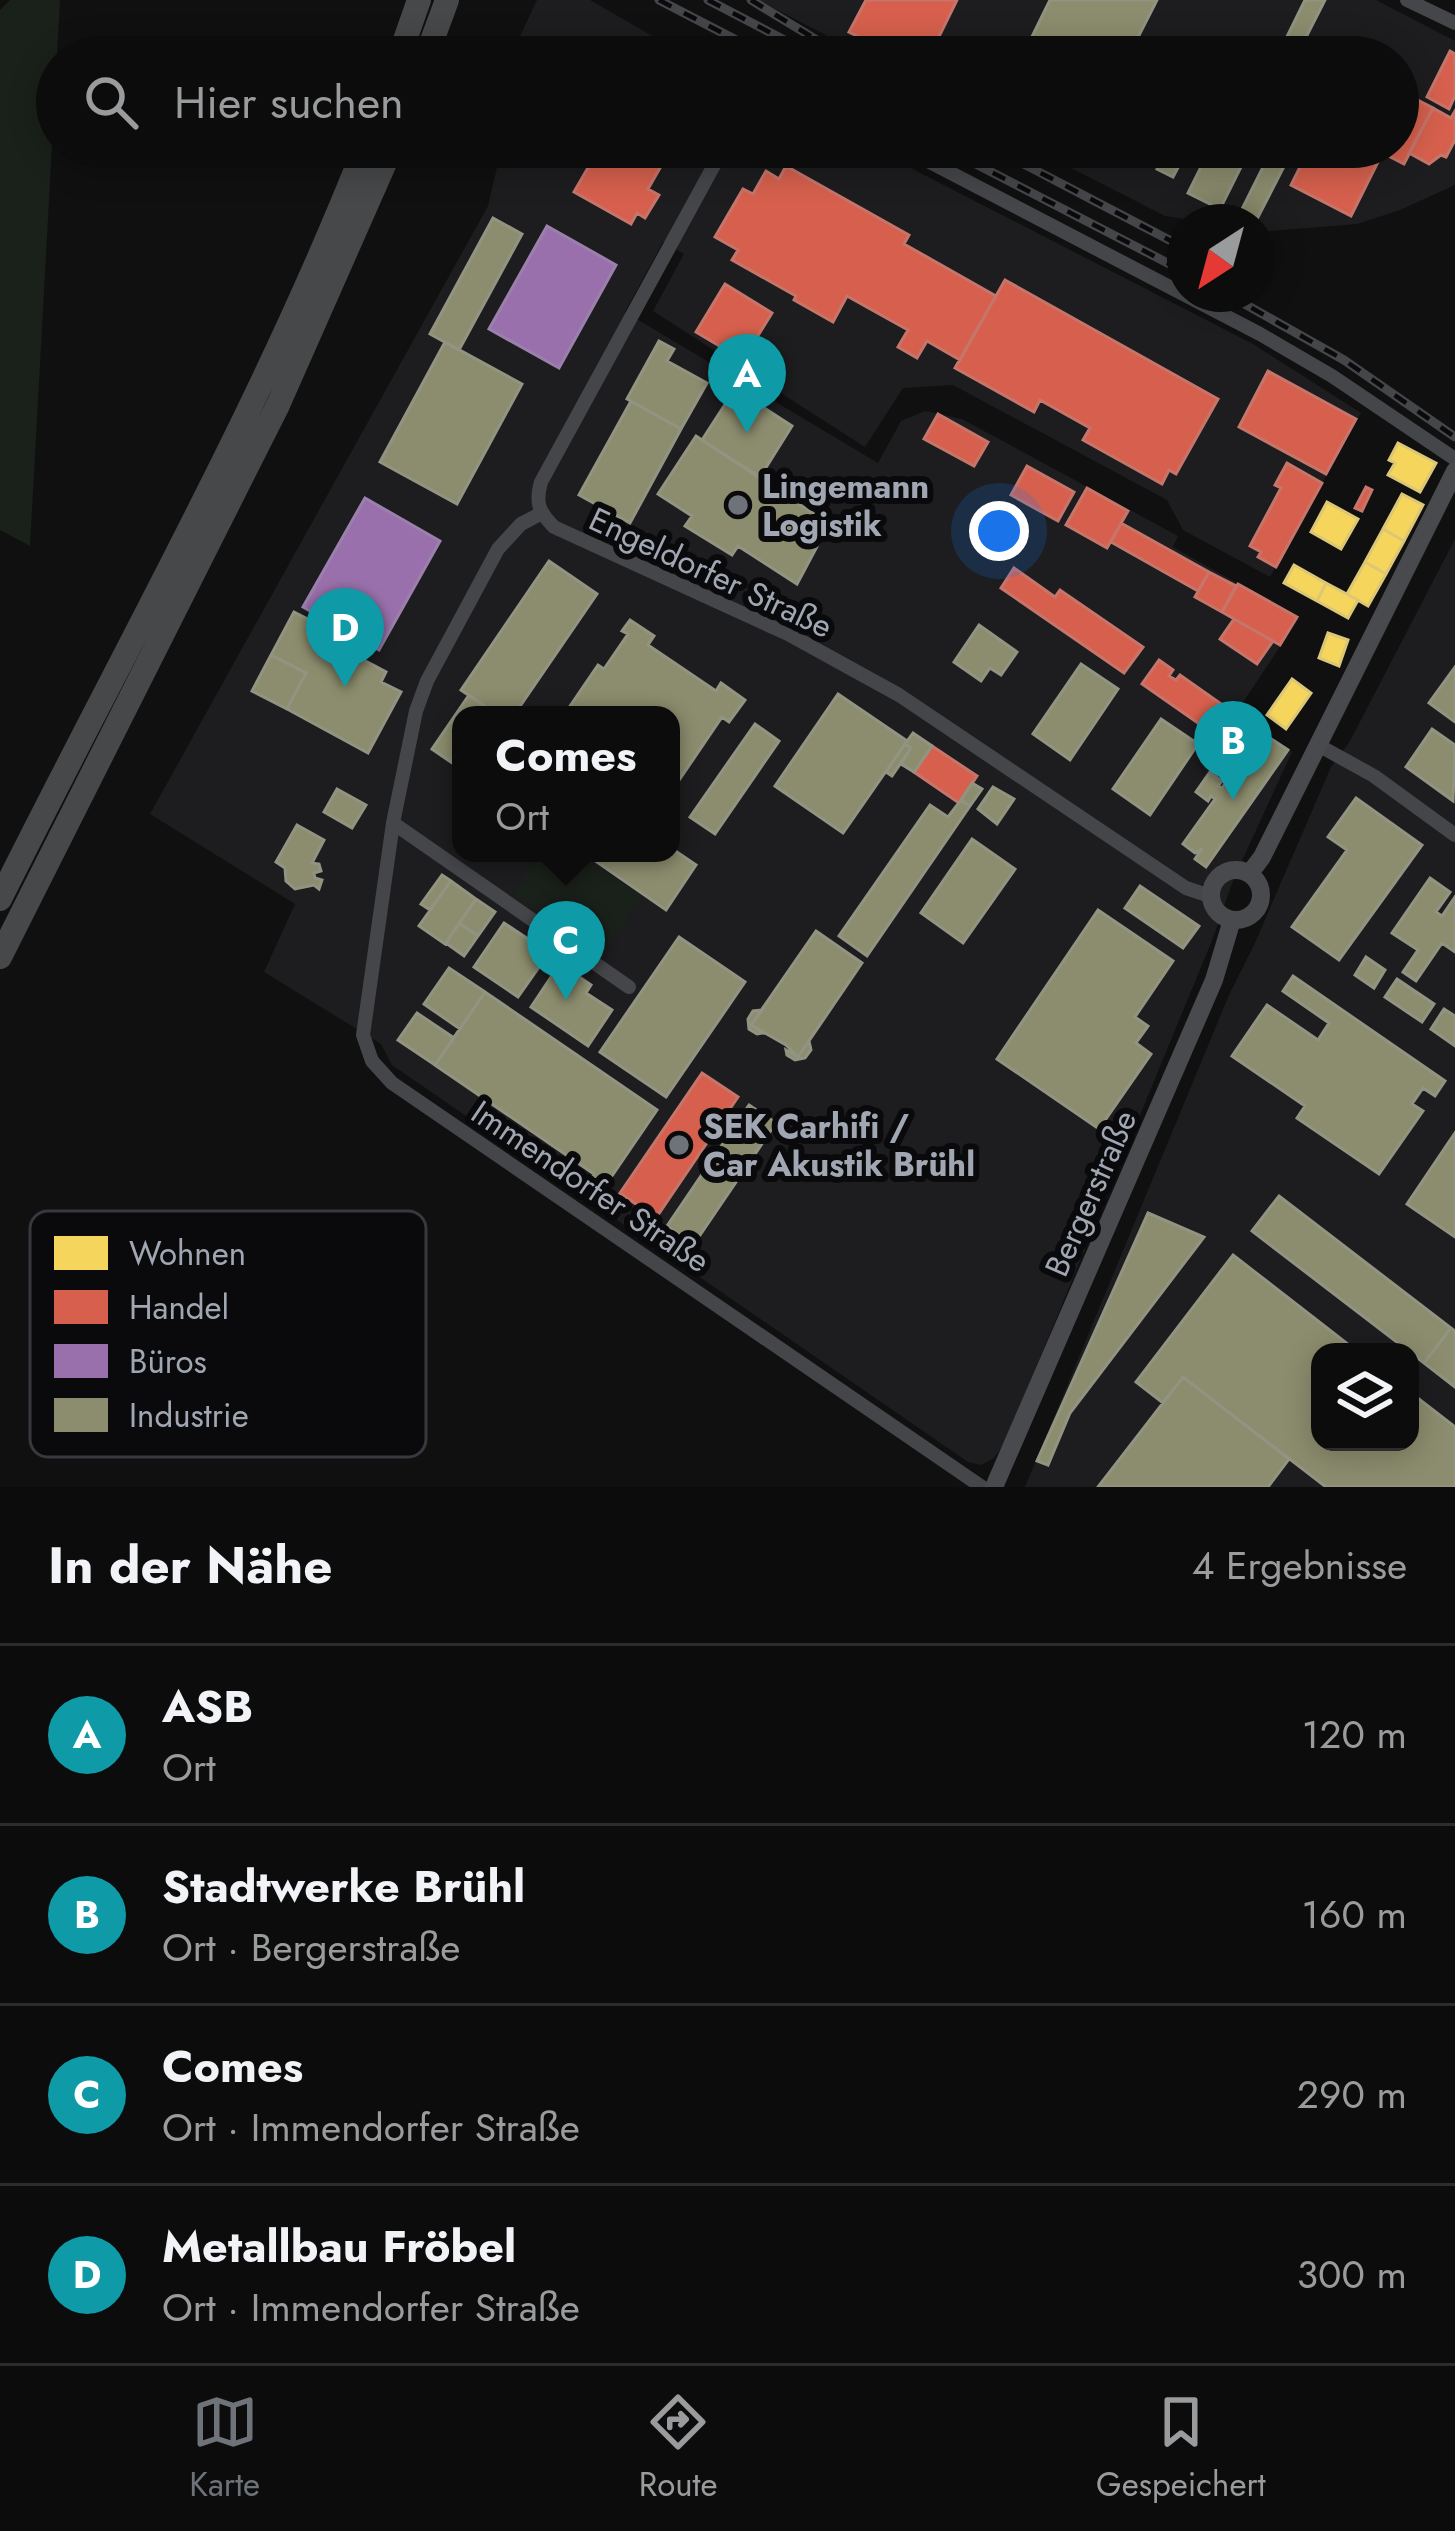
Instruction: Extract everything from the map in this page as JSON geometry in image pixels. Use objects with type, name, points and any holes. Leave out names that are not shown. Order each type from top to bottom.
[{"type":"highway","points":[[406,36],[419,0]]},
{"type":"highway","points":[[434,36],[447,0]]},
{"type":"highway","points":[[0,898],[233,440],[355,168]]},
{"type":"highway","points":[[0,957],[278,405],[383,168]]},
{"type":"street","points":[[1407,0],[1455,23]]},
{"type":"street","name":"Engeldorfer Straße","points":[[713,168],[541,482],[540,514],[554,527],[790,635],[899,695],[1186,888],[1210,896]]},
{"type":"street","points":[[941,168],[1269,339],[1455,459]]},
{"type":"street","points":[[1250,873],[1455,471]]},
{"type":"street","name":"Immendorfer Straße","points":[[540,514],[521,524],[498,549],[427,681],[393,823],[363,1035],[372,1061],[392,1083],[982,1487]]},
{"type":"street","points":[[1318,745],[1374,776],[1455,835]]},
{"type":"street","points":[[393,823],[629,987]]},
{"type":"street","points":[[1232,869],[1250,873],[1261,889],[1258,908],[1246,918],[1232,920],[1220,914],[1210,896],[1211,887],[1232,869]]},
{"type":"street","name":"Bergerstraße","points":[[994,1487],[1214,980],[1232,920]]},
{"type":"shaded area","points":[[10,0],[60,0],[58,36],[36,36],[36,168],[51,168],[30,546],[0,530],[0,10]]},
{"type":"shaded area","points":[[537,0],[590,0],[653,36],[520,36]]},
{"type":"shaded area","points":[[758,0],[1376,0],[1455,41],[1455,185],[1357,224],[1275,231],[1275,204],[1167,204],[1165,216],[1071,168],[1419,168],[1419,36],[827,36]]},
{"type":"shaded area","points":[[497,168],[911,168],[1167,300],[1167,312],[1191,312],[1253,344],[1361,413],[1270,577],[1183,530],[1167,500],[953,385],[903,388],[865,447],[653,311],[684,254],[663,242],[625,312],[878,463],[901,421],[925,411],[962,419],[1178,536],[1173,547],[1299,618],[1236,713],[1292,752],[1234,878],[1005,1443],[994,1458],[981,1465],[968,1462],[392,1065],[381,1044],[264,972],[295,904],[150,814],[488,206]]},
{"type":"shaded area","points":[[1455,539],[1455,1487],[1025,1487],[1229,995],[1331,767],[1350,741]]},
{"type":"shaded area","points":[[534,862],[592,862],[642,896],[602,955],[512,894]]},
{"type":"building: Wohnen","points":[[1398,443],[1436,463],[1420,492],[1388,475]]},
{"type":"building: Wohnen","points":[[1402,494],[1423,505],[1404,541],[1383,529]]},
{"type":"building: Wohnen","points":[[1327,502],[1358,519],[1341,549],[1311,532]]},
{"type":"building: Wohnen","points":[[1383,529],[1404,541],[1386,574],[1365,562]]},
{"type":"building: Wohnen","points":[[1365,562],[1386,574],[1368,606],[1347,594]]},
{"type":"building: Wohnen","points":[[1294,565],[1326,583],[1317,601],[1284,583]]},
{"type":"building: Wohnen","points":[[1326,583],[1358,600],[1348,618],[1317,601]]},
{"type":"building: Wohnen","points":[[1328,633],[1348,640],[1339,666],[1319,658]]},
{"type":"building: Wohnen","points":[[1292,679],[1311,693],[1286,729],[1267,715]]},
{"type":"building: Handel","points":[[866,0],[957,0],[939,36],[857,36],[849,32]]},
{"type":"building: Handel","points":[[1450,51],[1455,54],[1455,96],[1449,109],[1427,97]]},
{"type":"building: Handel","points":[[1419,101],[1433,108],[1419,135]]},
{"type":"building: Handel","points":[[1433,108],[1451,118],[1455,111],[1455,140],[1446,157],[1441,155],[1429,164],[1419,158],[1419,134]]},
{"type":"building: Handel","points":[[588,168],[660,168],[648,189],[659,195],[645,218],[637,213],[631,224],[574,192]]},
{"type":"building: Handel","points":[[790,168],[909,235],[904,244],[996,296],[960,360],[927,341],[917,358],[898,347],[908,330],[847,296],[833,322],[732,260],[738,250],[715,237],[743,189],[753,194],[766,171],[779,179]]},
{"type":"building: Handel","points":[[1300,168],[1375,168],[1351,216],[1291,185]]},
{"type":"building: Handel","points":[[1005,280],[1218,399],[1176,474],[1169,470],[1162,484],[1083,440],[1090,428],[1040,400],[1034,412],[955,368]]},
{"type":"building: Handel","points":[[725,284],[772,313],[743,360],[696,332]]},
{"type":"building: Handel","points":[[1268,371],[1356,419],[1326,474],[1239,427]]},
{"type":"building: Handel","points":[[938,414],[988,442],[974,466],[924,439]]},
{"type":"building: Handel","points":[[1287,463],[1322,483],[1276,567],[1250,546],[1281,488],[1275,485]]},
{"type":"building: Handel","points":[[1027,466],[1074,492],[1058,521],[1011,495]]},
{"type":"building: Handel","points":[[1366,487],[1372,490],[1362,511],[1355,508]]},
{"type":"building: Handel","points":[[1087,488],[1128,511],[1107,548],[1066,525]]},
{"type":"building: Handel","points":[[1121,523],[1209,572],[1198,591],[1111,542]]},
{"type":"building: Handel","points":[[1014,568],[1055,597],[1060,590],[1143,647],[1124,673],[1001,588]]},
{"type":"building: Handel","points":[[1209,572],[1236,586],[1222,612],[1195,597]]},
{"type":"building: Handel","points":[[1238,584],[1297,617],[1280,645],[1222,612]]},
{"type":"building: Handel","points":[[1234,619],[1273,641],[1257,664],[1220,639]]},
{"type":"building: Handel","points":[[1159,660],[1173,670],[1169,676],[1176,680],[1180,675],[1221,704],[1205,728],[1142,684]]},
{"type":"building: Handel","points":[[932,746],[977,776],[959,803],[914,772]]},
{"type":"building: Handel","name":"SEK Carhifi / Car Akustik Brühl","points":[[702,1073],[738,1097],[656,1218],[620,1193]]},
{"type":"building: Büros","points":[[547,226],[616,265],[559,368],[489,329]]},
{"type":"building: Büros","points":[[365,498],[440,541],[379,650],[303,607]]},
{"type":"building: Industrie","points":[[1050,0],[1157,0],[1139,36],[1032,36]]},
{"type":"building: Industrie","points":[[1305,0],[1325,0],[1307,36],[1287,36]]},
{"type":"building: Industrie","points":[[1158,168],[1178,168],[1173,177]]},
{"type":"building: Industrie","points":[[1200,168],[1240,168],[1222,204],[1210,204],[1188,193]]},
{"type":"building: Industrie","points":[[1262,168],[1283,168],[1265,204],[1244,204]]},
{"type":"building: Industrie","points":[[493,218],[522,234],[459,350],[430,334]]},
{"type":"building: Industrie","points":[[659,341],[674,349],[667,361],[707,383],[681,429],[627,399]]},
{"type":"building: Industrie","points":[[445,342],[522,384],[457,504],[380,462]]},
{"type":"building: Industrie","points":[[735,389],[792,426],[760,477],[702,440]]},
{"type":"building: Industrie","points":[[631,401],[681,429],[630,523],[579,495]]},
{"type":"building: Industrie","name":"Lingemann Logistik","points":[[696,436],[829,524],[797,584],[738,546],[732,555],[685,526],[692,516],[658,494]]},
{"type":"building: Industrie","points":[[549,561],[597,594],[520,706],[485,706],[461,690]]},
{"type":"building: Industrie","points":[[294,612],[331,631],[326,640],[386,672],[381,682],[401,692],[368,753],[287,709],[306,673],[271,655]]},
{"type":"building: Industrie","points":[[630,620],[654,636],[648,645],[716,691],[721,683],[745,700],[729,722],[722,717],[680,779],[680,706],[570,706],[598,665],[604,669],[628,634],[622,631]]},
{"type":"building: Industrie","points":[[979,625],[1017,652],[1001,675],[990,668],[981,681],[954,662]]},
{"type":"building: Industrie","points":[[271,655],[306,673],[287,709],[252,691]]},
{"type":"building: Industrie","points":[[1081,664],[1118,689],[1070,760],[1033,734]]},
{"type":"building: Industrie","points":[[1455,667],[1455,722],[1429,703]]},
{"type":"building: Industrie","points":[[838,694],[907,741],[843,833],[775,786]]},
{"type":"building: Industrie","points":[[469,695],[485,706],[461,706]]},
{"type":"building: Industrie","points":[[1161,719],[1198,744],[1150,815],[1113,789]]},
{"type":"building: Industrie","points":[[452,720],[452,763],[432,749]]},
{"type":"building: Industrie","points":[[755,724],[779,741],[715,834],[690,817]]},
{"type":"building: Industrie","points":[[1432,729],[1455,745],[1453,801],[1406,767]]},
{"type":"building: Industrie","points":[[1261,732],[1288,750],[1206,867],[1195,859],[1202,849],[1195,853],[1183,844],[1215,799],[1211,796],[1208,801],[1196,792],[1210,772],[1222,781],[1218,786],[1222,788]]},
{"type":"building: Industrie","points":[[913,733],[932,746],[914,772],[901,764]]},
{"type":"building: Industrie","points":[[905,744],[911,748],[892,776],[886,772]]},
{"type":"building: Industrie","points":[[972,783],[982,789],[970,806],[961,800]]},
{"type":"building: Industrie","points":[[993,787],[1014,799],[997,824],[978,809]]},
{"type":"building: Industrie","points":[[337,789],[366,805],[352,828],[324,812]]},
{"type":"building: Industrie","points":[[1356,798],[1422,845],[1339,960],[1292,927],[1347,850],[1328,837]]},
{"type":"building: Industrie","points":[[961,800],[970,806],[867,956],[839,936],[930,805],[948,817]]},
{"type":"building: Industrie","points":[[297,825],[324,840],[312,863],[319,864],[321,871],[314,873],[322,880],[319,889],[314,885],[295,889],[286,881],[285,868],[276,862]]},
{"type":"building: Industrie","points":[[972,839],[1015,869],[963,943],[921,913]]},
{"type":"building: Industrie","points":[[680,854],[696,865],[666,910],[597,862],[680,862]]},
{"type":"building: Industrie","points":[[442,875],[451,881],[430,910],[421,904]]},
{"type":"building: Industrie","points":[[1430,878],[1450,892],[1436,912],[1442,916],[1455,897],[1455,952],[1442,943],[1416,981],[1403,972],[1418,950],[1392,933]]},
{"type":"building: Industrie","points":[[451,881],[476,899],[445,944],[419,926]]},
{"type":"building: Industrie","points":[[1140,886],[1199,926],[1183,948],[1125,908]]},
{"type":"building: Industrie","points":[[476,899],[495,912],[478,936],[459,923]]},
{"type":"building: Industrie","points":[[1098,910],[1173,961],[1135,1017],[1148,1026],[1136,1043],[1151,1054],[1099,1129],[997,1059]]},
{"type":"building: Industrie","points":[[459,923],[478,936],[464,956],[446,943]]},
{"type":"building: Industrie","points":[[504,923],[549,953],[518,997],[474,967]]},
{"type":"building: Industrie","points":[[816,931],[862,963],[798,1057],[751,1025]]},
{"type":"building: Industrie","points":[[679,937],[745,982],[666,1097],[600,1052]]},
{"type":"building: Industrie","points":[[1366,957],[1385,970],[1374,988],[1355,975]]},
{"type":"building: Industrie","points":[[563,959],[591,985],[586,993],[612,1010],[588,1046],[531,1007]]},
{"type":"building: Industrie","points":[[449,968],[485,992],[460,1029],[424,1004]]},
{"type":"building: Industrie","points":[[1293,976],[1445,1081],[1435,1096],[1423,1088],[1412,1104],[1423,1111],[1379,1174],[1297,1118],[1305,1106],[1232,1056],[1267,1005],[1318,1040],[1329,1023],[1283,991]]},
{"type":"building: Industrie","points":[[1397,979],[1434,1004],[1422,1022],[1385,997]]},
{"type":"building: Industrie","points":[[485,992],[657,1110],[601,1192],[588,1183],[594,1174],[435,1065]]},
{"type":"building: Industrie","points":[[1444,1009],[1455,1016],[1455,1046],[1431,1029]]},
{"type":"building: Industrie","points":[[762,1010],[751,1025],[763,1033],[757,1034],[749,1029],[748,1019],[753,1011]]},
{"type":"building: Industrie","points":[[417,1013],[454,1038],[435,1065],[398,1040]]},
{"type":"building: Industrie","points":[[809,1041],[811,1050],[805,1058],[795,1060],[787,1055],[786,1050],[798,1057]]},
{"type":"building: Industrie","points":[[749,1105],[776,1123],[694,1244],[667,1226]]},
{"type":"building: Industrie","points":[[1455,1133],[1455,1237],[1407,1204]]},
{"type":"building: Industrie","points":[[1279,1196],[1451,1328],[1424,1363],[1419,1359],[1419,1343],[1398,1343],[1252,1231]]},
{"type":"building: Industrie","points":[[1148,1213],[1204,1237],[1070,1413],[1048,1465],[1037,1461]]},
{"type":"building: Industrie","points":[[1233,1255],[1346,1343],[1311,1343],[1311,1451],[1419,1451],[1419,1399],[1455,1427],[1455,1487],[1326,1487],[1183,1377],[1163,1403],[1136,1382]]},
{"type":"building: Industrie","points":[[1451,1328],[1455,1331],[1455,1387],[1424,1363]]},
{"type":"building: Industrie","points":[[1183,1377],[1289,1459],[1268,1487],[1098,1487]]},
{"type":"railway","points":[[659,0],[728,36]]},
{"type":"railway","points":[[708,0],[777,36]]},
{"type":"railway","points":[[751,0],[810,36]]},
{"type":"railway","points":[[984,168],[1167,263]]},
{"type":"railway","points":[[1031,168],[1167,239]]},
{"type":"railway","points":[[1259,312],[1344,360],[1455,437]]},
{"type":"place","name":"ASB","points":[[747,433]]},
{"type":"place","name":"Lingemann Logistik","points":[[738,505]]},
{"type":"place","name":"Metallbau Fröbel","points":[[345,687]]},
{"type":"place","name":"Stadtwerke Brühl","points":[[1233,800]]},
{"type":"place","name":"Comes","points":[[566,1000]]},
{"type":"place","name":"SEK Carhifi / Car Akustik Brühl","points":[[679,1145]]}]
